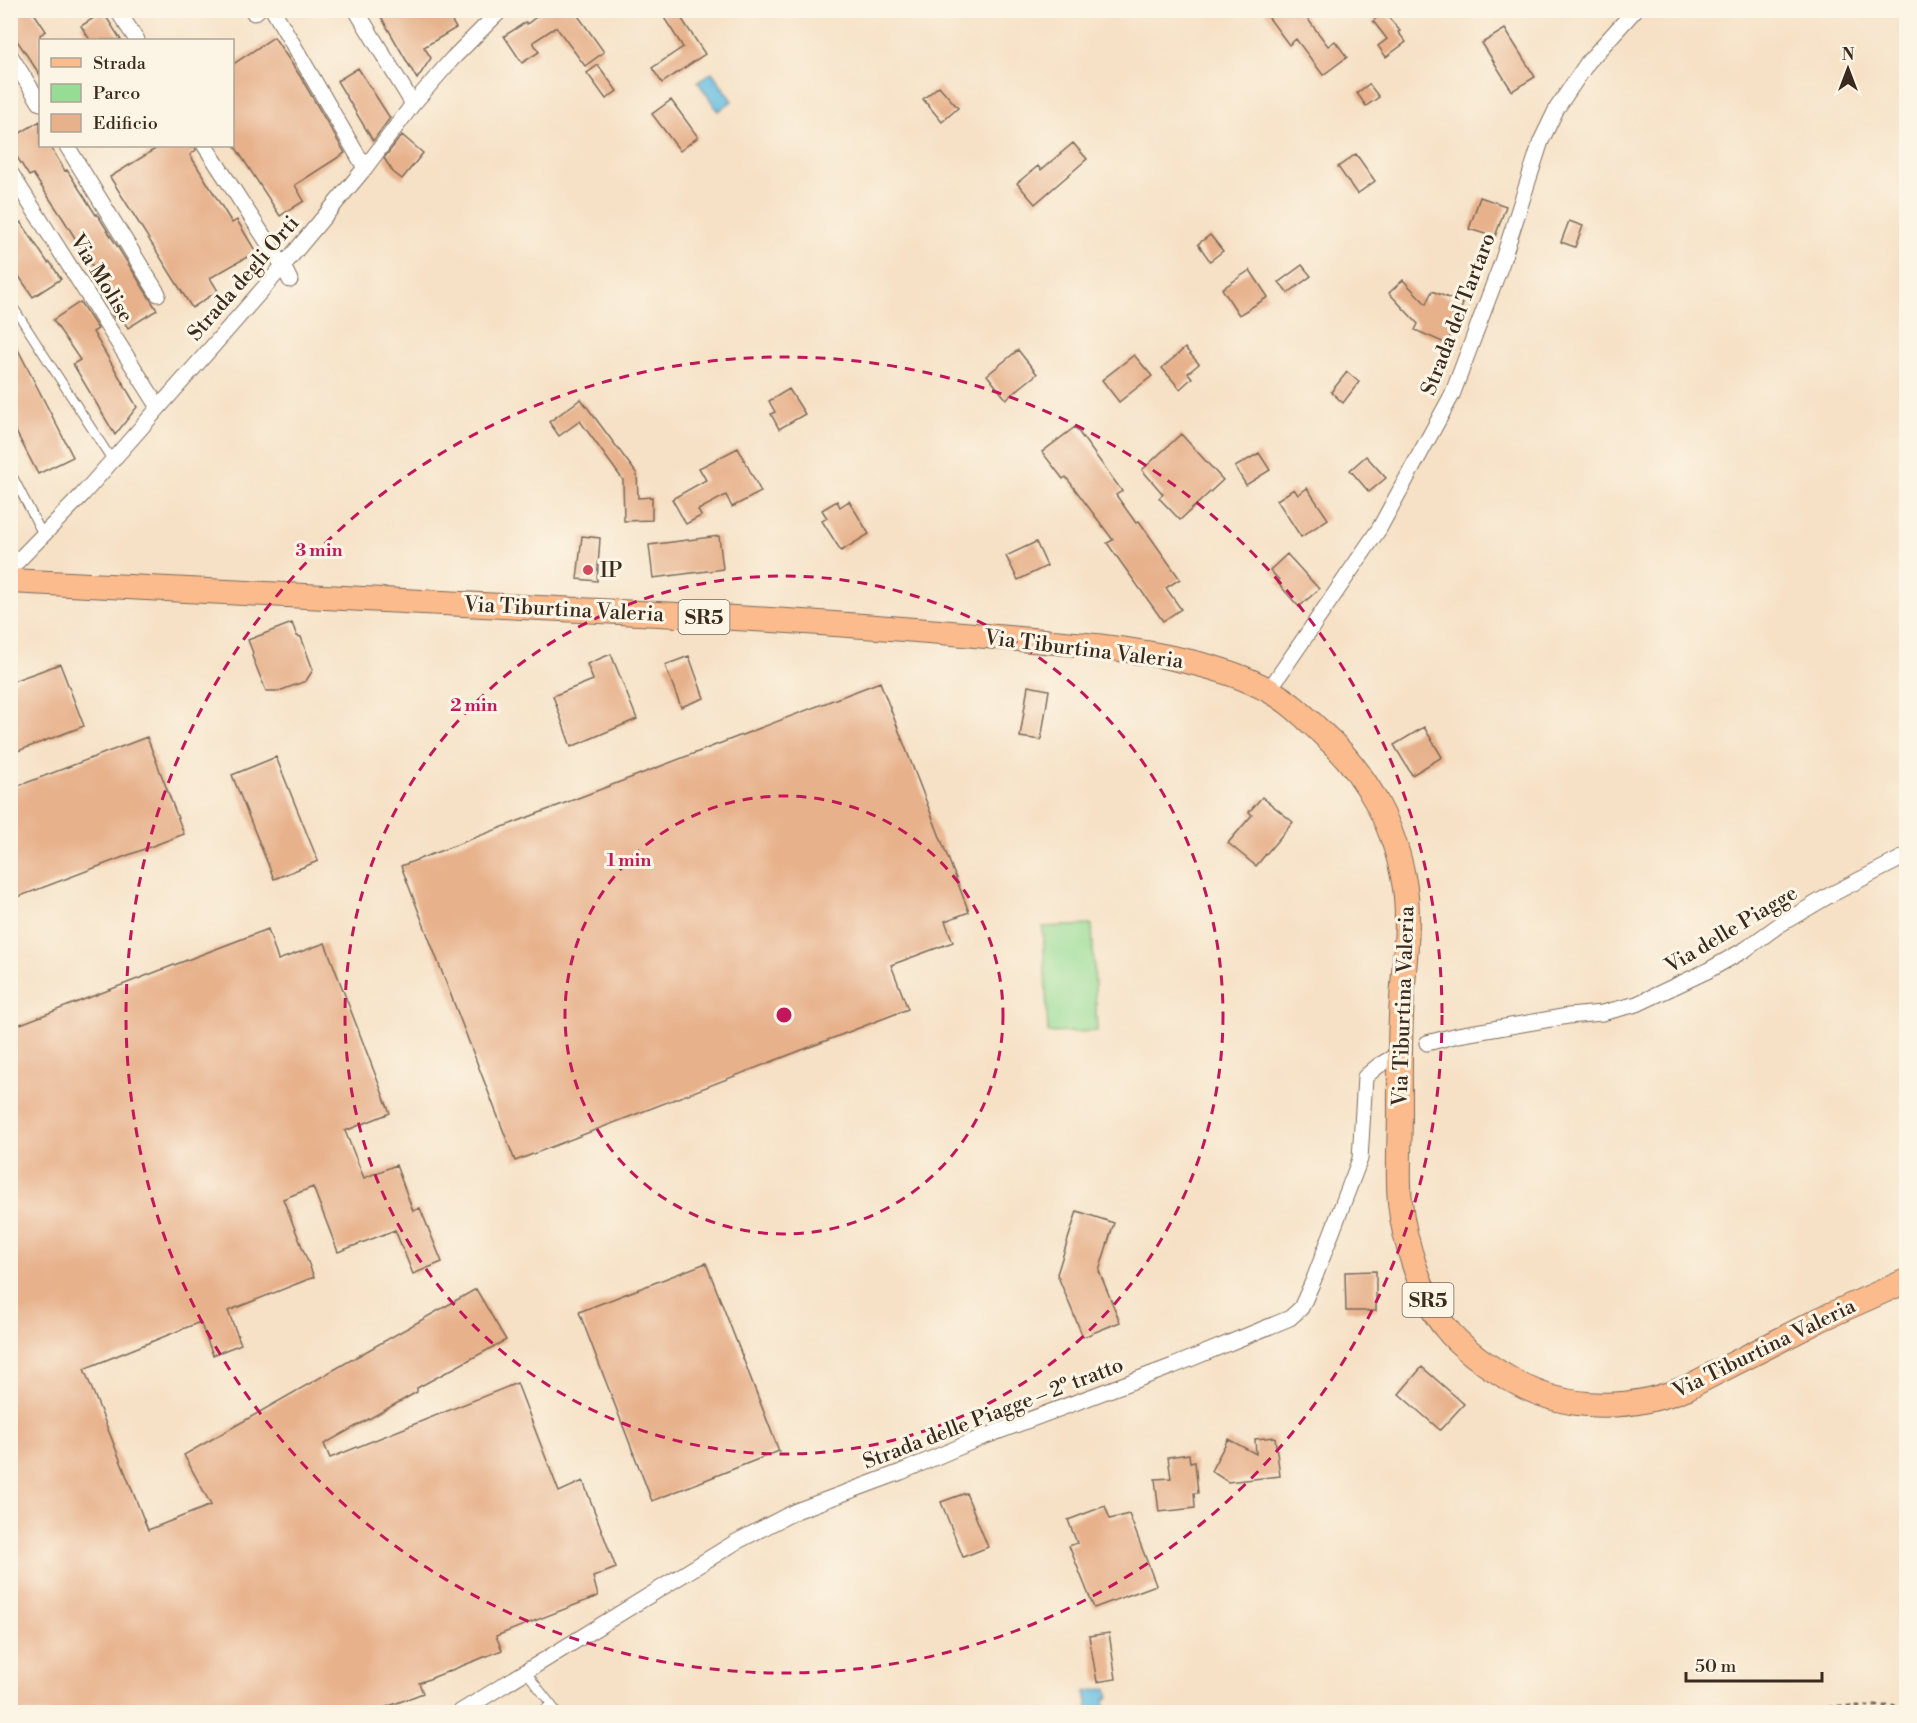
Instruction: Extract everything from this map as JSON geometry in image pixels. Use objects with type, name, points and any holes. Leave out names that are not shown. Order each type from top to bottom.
[{"type":"main road","name":"Via Tiburtina Valeria","points":[[10,581],[749,619],[955,633],[1156,655],[1192,662],[1238,677],[1269,690],[1305,717],[1351,761],[1384,814],[1395,840],[1406,901],[1400,1054],[1400,1204],[1421,1284],[1435,1313],[1454,1337],[1494,1369],[1531,1390],[1556,1399],[1588,1404],[1619,1404],[1653,1399],[1688,1386],[1821,1319],[1906,1281]]},
{"type":"street","points":[[117,10],[136,39]]},
{"type":"street","points":[[253,10],[254,13],[258,10]]},
{"type":"street","points":[[273,10],[365,168]]},
{"type":"street","points":[[356,10],[412,104]]},
{"type":"street","name":"Strada degli Orti","points":[[10,569],[112,460],[283,266],[365,168],[412,104],[452,59],[501,10]]},
{"type":"street","name":"Strada del Tartaro","points":[[1269,690],[1379,529],[1452,395],[1498,274],[1541,141],[1557,108],[1588,62],[1635,10]]},
{"type":"street","points":[[10,55],[39,101]]},
{"type":"street","points":[[68,147],[158,294]]},
{"type":"street","points":[[206,147],[290,280]]},
{"type":"street","name":"Via Molise","points":[[10,172],[158,406]]},
{"type":"street","name":"Via delle Piagge","points":[[1427,1043],[1458,1035],[1568,1016],[1602,1013],[1637,1004],[1707,971],[1746,949],[1800,912],[1906,856]]},
{"type":"street","name":"Strada delle Piagge – 2º tratto","points":[[460,1713],[736,1542],[796,1511],[901,1472],[978,1439],[1173,1366],[1290,1318],[1301,1308],[1314,1279],[1360,1159],[1365,1077],[1378,1066],[1400,1054]]},
{"type":"lane","points":[[10,302],[112,460]]},
{"type":"lane","points":[[10,471],[43,535]]},
{"type":"lane","points":[[526,1672],[558,1713]]},
{"type":"lane","points":[[542,1713],[551,1704]]},
{"type":"path","points":[[1784,1713],[1838,1706],[1906,1706]]},
{"type":"green space","points":[[1092,925],[1097,1031],[1048,1033],[1043,927]]},
{"type":"water","points":[[712,72],[732,101],[718,111],[698,82]]},
{"type":"water","points":[[1107,1688],[1109,1698],[1104,1699],[1106,1712],[1089,1712],[1085,1692]]},
{"type":"building","points":[[10,10],[32,10],[46,31],[40,35],[39,39],[39,74],[10,30]]},
{"type":"building","points":[[377,10],[445,10],[456,28],[424,47],[431,58],[417,79]]},
{"type":"building","points":[[545,10],[574,10],[604,52],[585,66],[556,27],[533,42],[539,52],[522,63],[504,36],[526,22],[527,24]]},
{"type":"building","points":[[659,10],[676,10],[705,54],[662,83],[652,68],[683,47]]},
{"type":"building","points":[[1263,10],[1301,10],[1328,46],[1335,41],[1347,57],[1323,75],[1296,39],[1289,45]]},
{"type":"building","points":[[103,12],[120,39],[89,39],[81,26]]},
{"type":"building","points":[[1384,12],[1406,42],[1386,57],[1378,46],[1387,39],[1373,21]]},
{"type":"building","points":[[1505,29],[1535,77],[1512,91],[1482,43]]},
{"type":"building","points":[[274,37],[300,76],[345,153],[295,185],[304,201],[280,216],[234,145],[234,64]]},
{"type":"building","points":[[598,65],[617,91],[606,99],[587,73]]},
{"type":"building","points":[[358,68],[390,118],[373,141],[337,81]]},
{"type":"building","points":[[1369,84],[1379,97],[1366,106],[1357,93]]},
{"type":"building","points":[[939,86],[958,108],[942,122],[923,99]]},
{"type":"building","points":[[671,100],[698,137],[680,151],[652,114]]},
{"type":"building","points":[[39,122],[39,147],[51,147],[65,171],[67,170],[97,214],[157,310],[128,328],[119,314],[114,318],[97,291],[102,287],[100,283],[102,282],[33,174],[29,176],[10,146],[10,139]]},
{"type":"building","points":[[402,135],[423,153],[402,179],[393,172],[384,158]]},
{"type":"building","points":[[1073,143],[1087,159],[1035,204],[1017,183],[1038,166],[1041,170]]},
{"type":"building","points":[[158,147],[195,147],[196,150],[190,155],[232,223],[237,220],[256,252],[210,278],[218,291],[192,308],[110,177]]},
{"type":"building","points":[[1356,154],[1375,181],[1357,194],[1338,167]]},
{"type":"building","points":[[1480,197],[1506,206],[1495,237],[1469,229]]},
{"type":"building","points":[[1569,221],[1583,226],[1575,247],[1561,242]]},
{"type":"building","points":[[21,222],[61,279],[33,297],[10,263],[10,228]]},
{"type":"building","points":[[1210,235],[1223,251],[1210,261],[1198,244]]},
{"type":"building","points":[[1302,265],[1311,276],[1288,293],[1279,282]]},
{"type":"building","points":[[1250,270],[1268,297],[1239,315],[1222,289]]},
{"type":"building","points":[[1403,280],[1426,304],[1432,291],[1463,304],[1447,344],[1415,330],[1418,324],[1389,293]]},
{"type":"building","points":[[80,302],[98,329],[93,332],[137,407],[115,435],[73,364],[80,360],[53,320]]},
{"type":"building","points":[[10,334],[73,457],[38,474],[10,420]]},
{"type":"building","points":[[1185,348],[1199,364],[1188,373],[1192,378],[1180,389],[1162,368]]},
{"type":"building","points":[[1018,350],[1037,374],[1006,399],[987,375]]},
{"type":"building","points":[[1134,355],[1152,376],[1119,402],[1102,380]]},
{"type":"building","points":[[1347,372],[1359,382],[1343,403],[1331,392]]},
{"type":"building","points":[[789,389],[805,414],[779,429],[771,414],[775,412],[769,401]]},
{"type":"building","points":[[581,399],[637,474],[638,498],[652,497],[652,520],[624,521],[623,480],[580,421],[559,436],[549,422]]},
{"type":"building","points":[[1075,427],[1122,491],[1116,495],[1136,523],[1139,521],[1180,579],[1166,588],[1181,609],[1163,621],[1107,543],[1113,540],[1066,477],[1063,479],[1042,452]]},
{"type":"building","points":[[1181,434],[1223,480],[1180,520],[1159,498],[1163,494],[1142,470]]},
{"type":"building","points":[[738,448],[761,492],[732,507],[726,495],[698,510],[701,516],[686,524],[672,499],[706,480],[699,468]]},
{"type":"building","points":[[1259,453],[1270,470],[1246,485],[1235,467]]},
{"type":"building","points":[[1366,456],[1386,478],[1369,492],[1350,470]]},
{"type":"building","points":[[1307,488],[1328,519],[1301,537],[1277,500],[1294,489],[1298,495]]},
{"type":"building","points":[[837,501],[840,507],[849,501],[869,534],[841,551],[822,521],[827,518],[822,510]]},
{"type":"building","points":[[582,536],[600,538],[597,581],[577,579]]},
{"type":"building","points":[[719,536],[723,569],[653,578],[649,545]]},
{"type":"building","points":[[1036,542],[1047,566],[1018,580],[1006,556]]},
{"type":"building","points":[[1287,554],[1319,589],[1299,607],[1277,582],[1279,580],[1270,570]]},
{"type":"building","points":[[292,623],[297,636],[301,637],[313,670],[306,681],[279,691],[266,691],[248,640]]},
{"type":"building","points":[[611,654],[637,719],[571,747],[553,696],[593,680],[587,664]]},
{"type":"building","points":[[689,656],[704,698],[681,707],[665,665]]},
{"type":"building","points":[[60,664],[84,726],[10,754],[10,682]]},
{"type":"building","points":[[880,682],[969,912],[945,921],[953,942],[891,965],[908,1009],[515,1161],[401,866]]},
{"type":"building","points":[[1028,686],[1049,690],[1041,740],[1020,737]]},
{"type":"building","points":[[1424,727],[1442,757],[1412,775],[1394,745]]},
{"type":"building","points":[[147,737],[184,834],[10,900],[10,789]]},
{"type":"building","points":[[276,757],[318,861],[274,879],[232,775]]},
{"type":"building","points":[[1262,797],[1293,822],[1256,866],[1228,843],[1252,815],[1249,812]]},
{"type":"building","points":[[268,929],[278,960],[325,943],[390,1113],[345,1131],[364,1178],[396,1165],[413,1211],[420,1208],[442,1262],[413,1274],[395,1230],[338,1252],[313,1187],[283,1199],[314,1277],[228,1311],[241,1344],[213,1355],[200,1322],[84,1369],[148,1530],[211,1505],[184,1455],[476,1289],[506,1340],[417,1388],[417,1392],[324,1444],[330,1458],[517,1383],[559,1492],[583,1481],[616,1568],[593,1577],[598,1596],[496,1636],[502,1650],[419,1683],[423,1693],[371,1713],[10,1713],[10,1028]]},
{"type":"building","points":[[1077,1211],[1114,1223],[1099,1271],[1120,1322],[1083,1337],[1057,1274]]},
{"type":"building","points":[[706,1263],[779,1451],[652,1501],[579,1312]]},
{"type":"building","points":[[1376,1271],[1376,1311],[1346,1311],[1345,1272]]},
{"type":"building","points":[[1422,1367],[1464,1404],[1440,1430],[1399,1394]]},
{"type":"building","points":[[1275,1437],[1280,1476],[1228,1482],[1211,1471],[1228,1439],[1256,1454],[1255,1439]]},
{"type":"building","points":[[1189,1454],[1190,1463],[1195,1462],[1198,1493],[1194,1493],[1195,1508],[1159,1512],[1155,1479],[1171,1478],[1168,1457]]},
{"type":"building","points":[[966,1493],[988,1547],[963,1557],[941,1502]]},
{"type":"building","points":[[1105,1506],[1110,1519],[1129,1514],[1156,1585],[1094,1608],[1069,1546],[1077,1543],[1068,1520]]},
{"type":"building","points":[[1109,1633],[1116,1679],[1097,1682],[1089,1636]]},
{"type":"place","name":"IP","points":[[588,570]]}]
